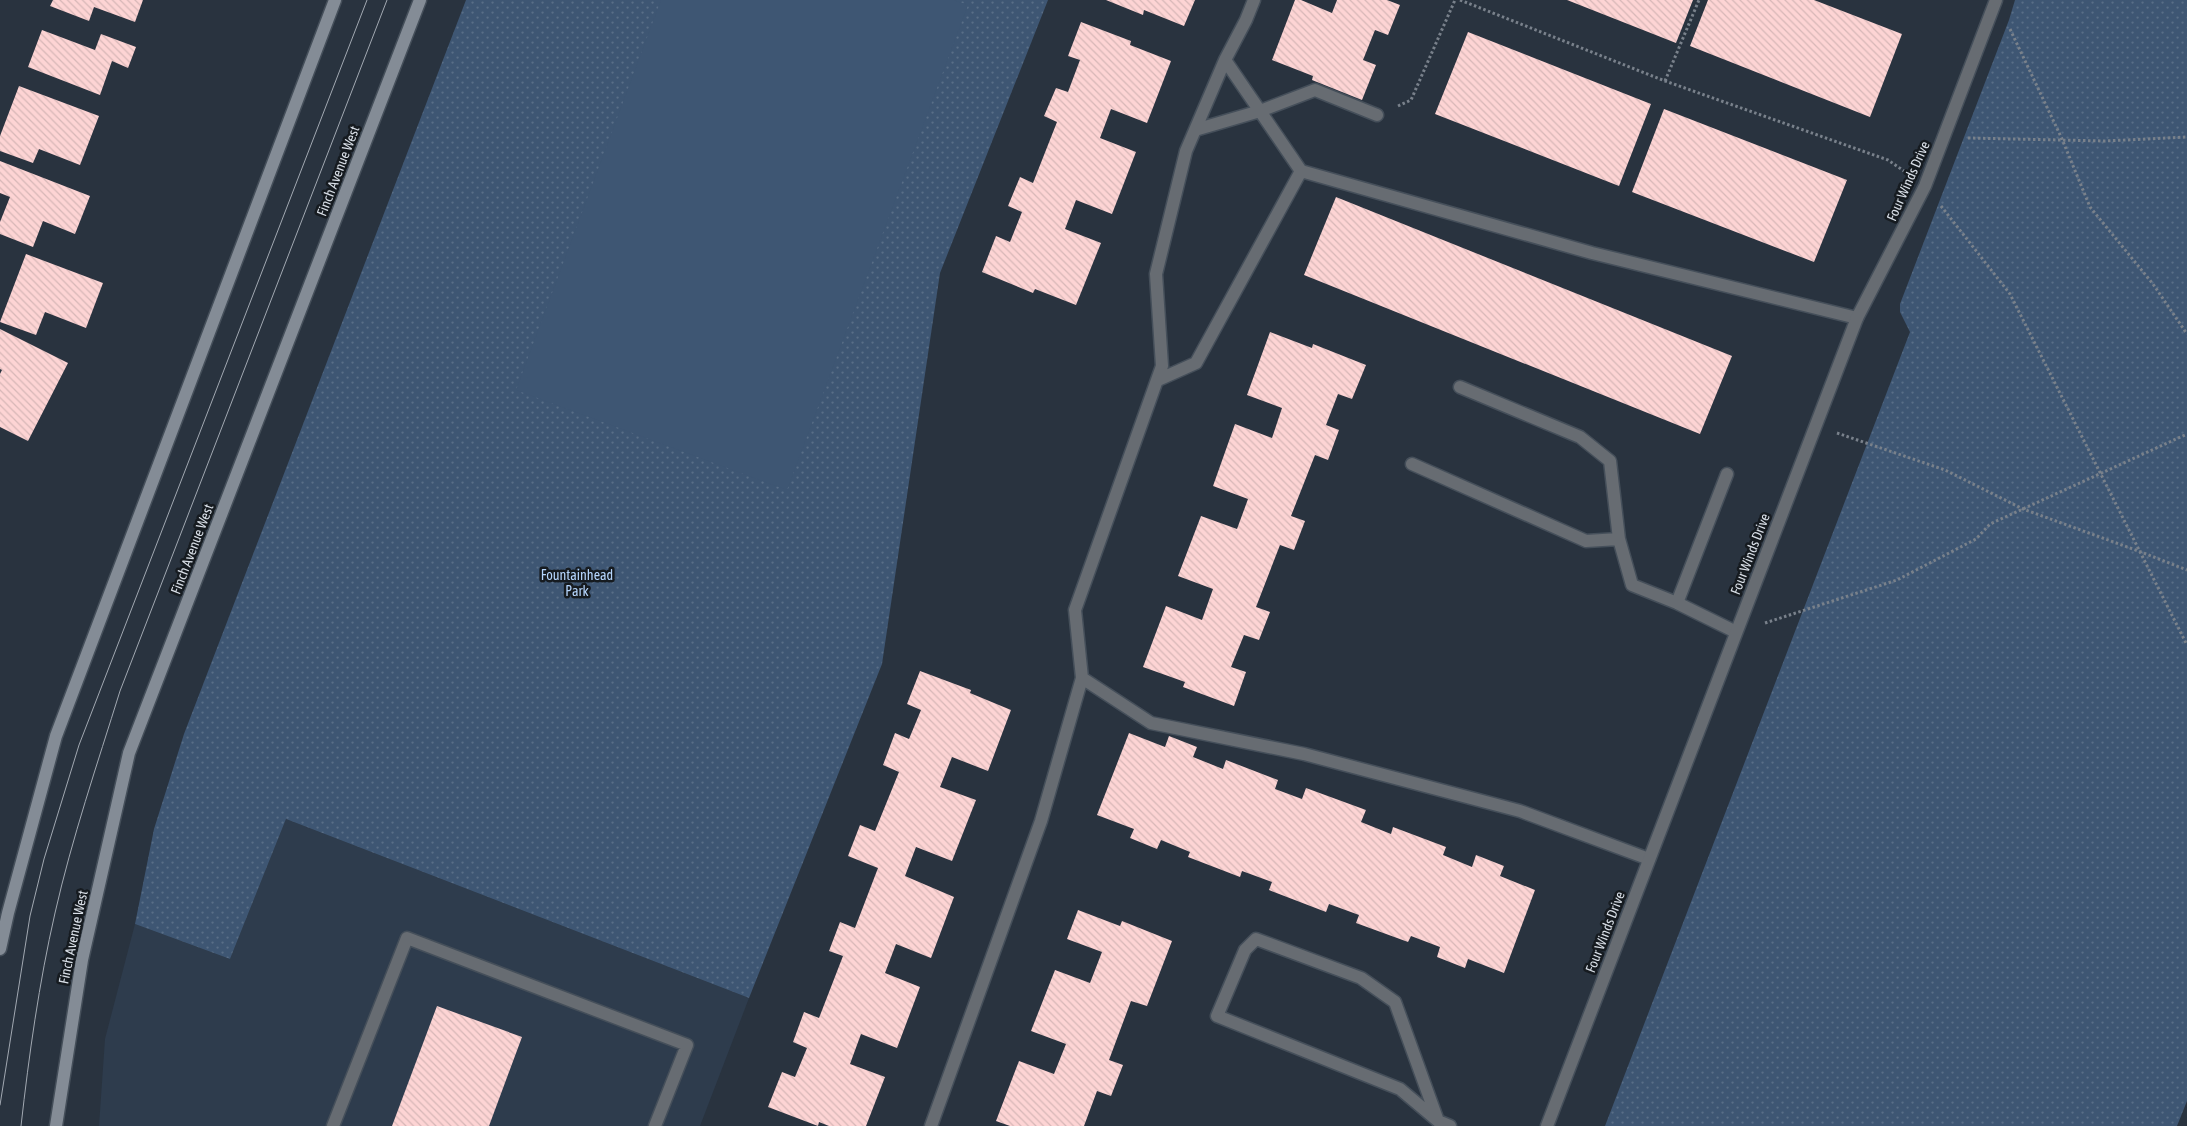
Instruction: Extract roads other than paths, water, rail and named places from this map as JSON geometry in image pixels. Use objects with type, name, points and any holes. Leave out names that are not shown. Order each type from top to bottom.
[{"type":"main road","points":[[0,949],[56,736],[335,0]]},
{"type":"main road","name":"Finch Avenue West","points":[[56,1126],[82,960],[129,753],[420,0]]},
{"type":"street","points":[[932,1126],[1041,821],[1082,678],[1075,610],[1162,366],[1156,274],[1186,151],[1225,60],[1246,20],[1254,0]]},
{"type":"street","name":"Four Winds Drive","points":[[1547,1126],[1857,318],[1925,186],[1996,0]]},
{"type":"street","points":[[1225,60],[1300,171],[1592,253],[1857,318]]},
{"type":"street","points":[[1196,130],[1260,111],[1315,90],[1377,115]]},
{"type":"street","points":[[1158,380],[1196,363],[1300,171]]},
{"type":"street","points":[[1460,387],[1580,437],[1610,461],[1619,539],[1632,585],[1677,603],[1736,632]]},
{"type":"street","points":[[1412,464],[1586,541],[1619,539]]},
{"type":"street","points":[[1677,603],[1727,474]]},
{"type":"street","points":[[1082,678],[1151,723],[1304,754],[1520,811],[1649,859]]},
{"type":"street","points":[[333,1126],[407,938],[687,1045],[655,1126]]},
{"type":"street","points":[[1256,939],[1361,978],[1395,1002],[1444,1123],[1400,1089],[1217,1016],[1244,950],[1256,939]]},
{"type":"tram line","points":[[0,1105],[30,916],[44,859],[79,745],[367,0]]},
{"type":"tram line","points":[[21,1126],[35,1019],[55,913],[77,829],[120,691],[387,0]]},
{"type":"park label","name":"Fountainhead Park","points":[[577,584]]}]
